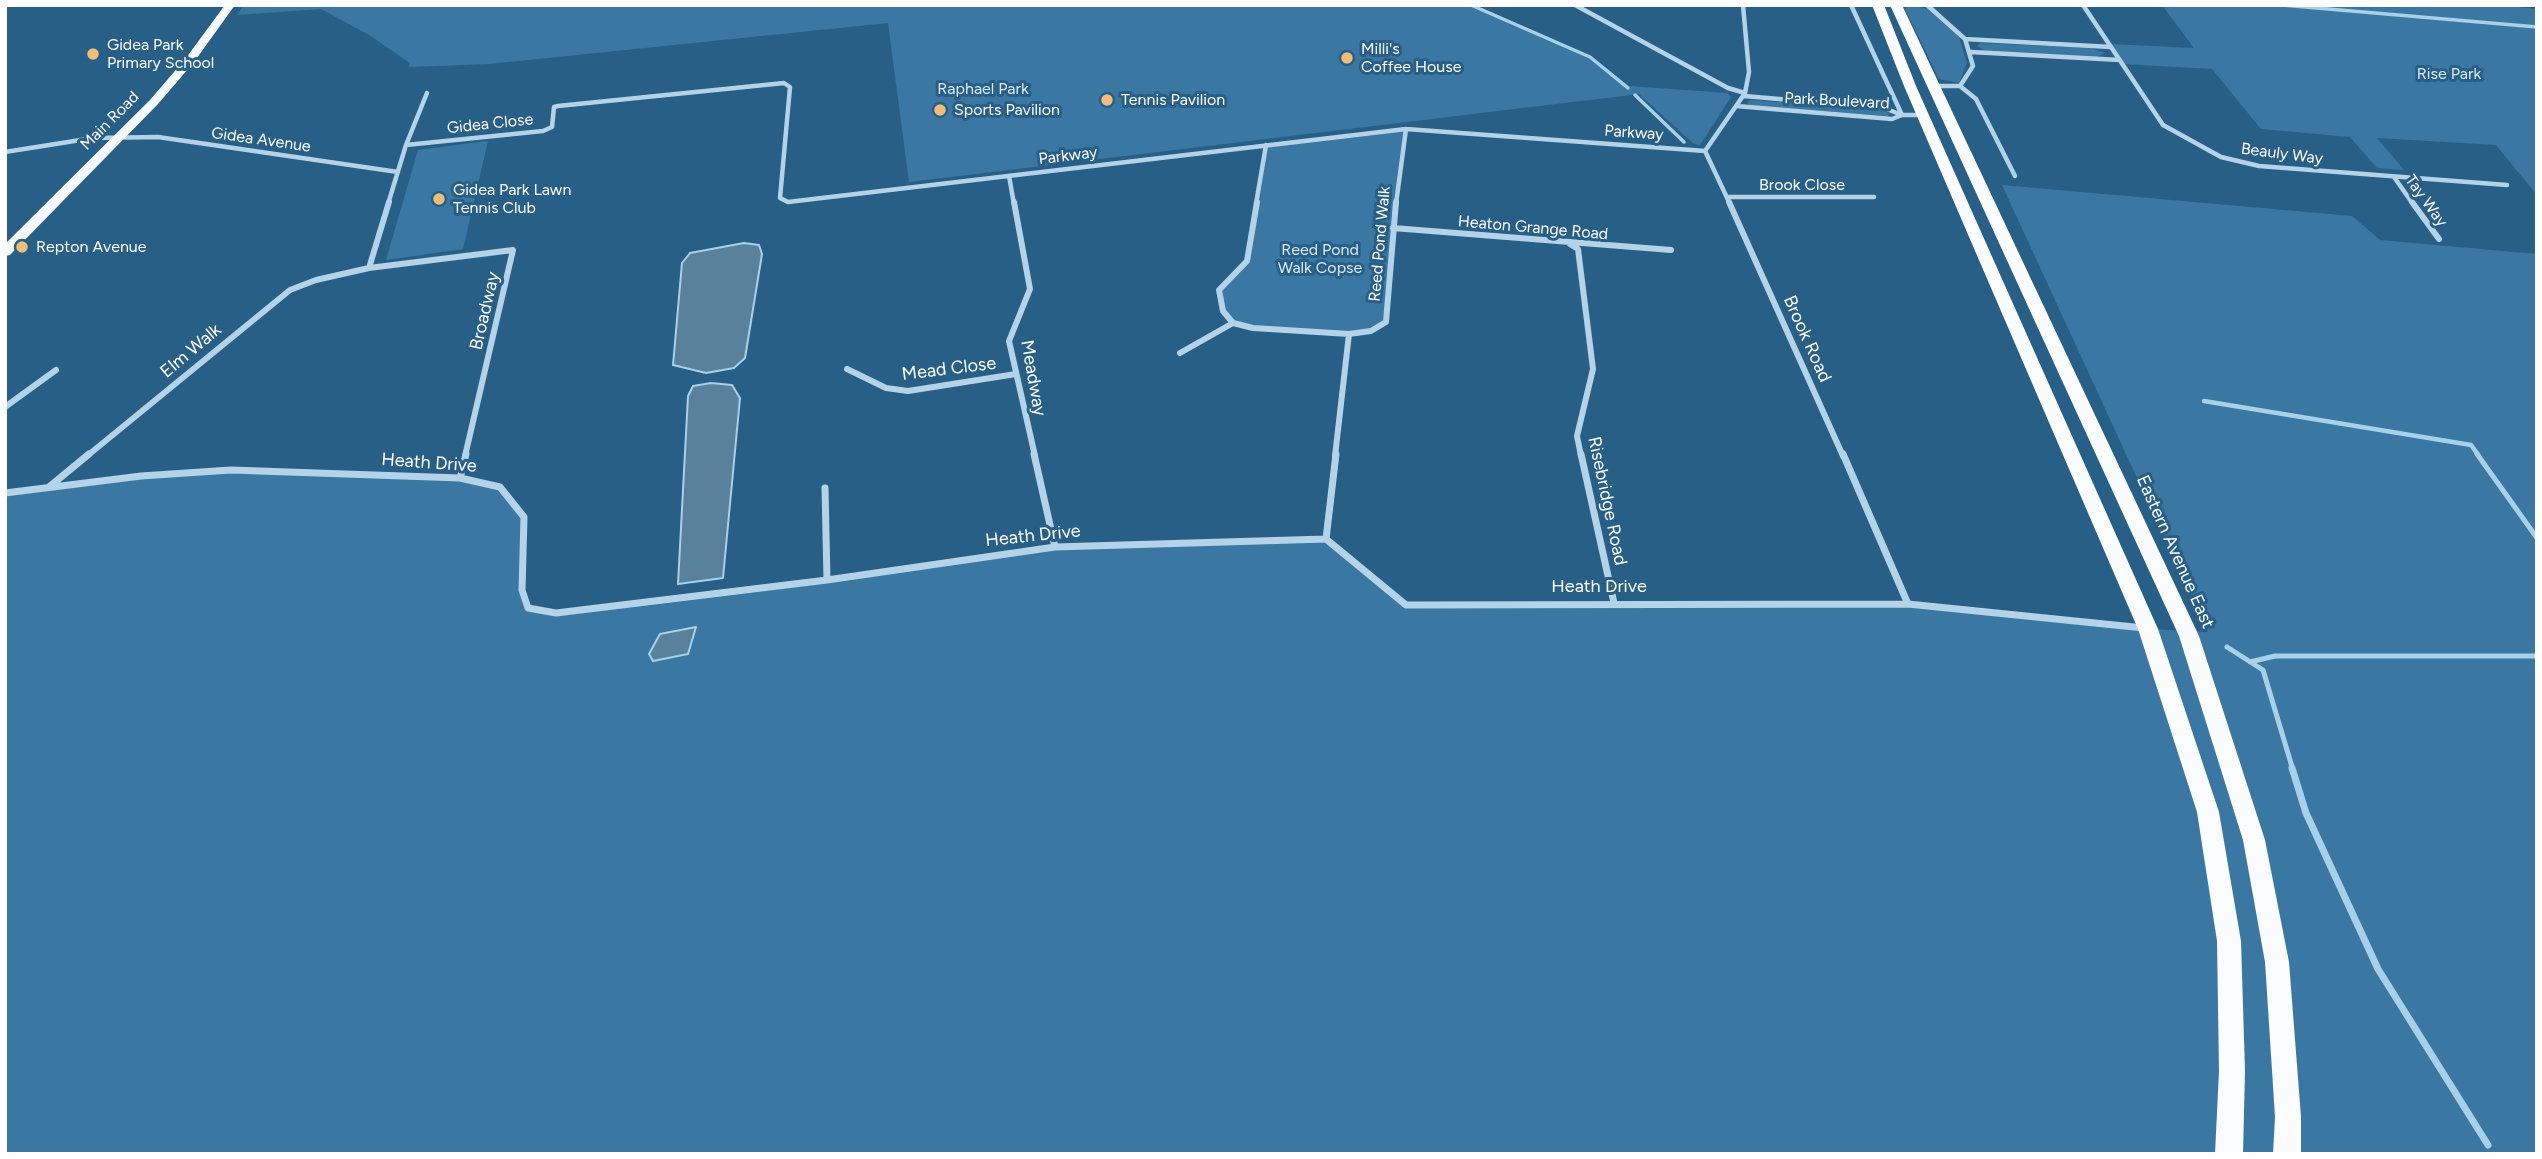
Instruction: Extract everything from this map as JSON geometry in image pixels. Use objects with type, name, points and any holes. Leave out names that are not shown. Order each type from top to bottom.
[{"type":"highway","points":[[1878,5],[2148,629],[2208,812],[2229,941],[2232,1071],[2229,1154]]},
{"type":"highway","name":"Eastern Avenue East","points":[[1896,5],[2189,636],[2254,840],[2277,962],[2288,1117],[2287,1154]]},
{"type":"main road","name":"Main Road","points":[[5,252],[190,61],[230,5]]},
{"type":"street","name":"Park Boulevard","points":[[1574,5],[1744,95],[1884,108],[1902,115]]},
{"type":"street","points":[[1705,151],[1744,95],[1749,72],[1743,5]]},
{"type":"street","points":[[1851,5],[1902,115],[1924,115]]},
{"type":"street","points":[[1928,5],[1965,39],[1971,52],[1973,66],[1960,86]]},
{"type":"street","name":"Beauly Way","points":[[2083,5],[2163,125],[2221,157],[2259,166],[2507,185]]},
{"type":"street","points":[[1965,39],[2111,47]]},
{"type":"street","points":[[1971,52],[2120,60]]},
{"type":"street","name":"Parkway","points":[[558,106],[784,83],[790,87],[780,198],[788,202],[1406,128],[1705,151]]},
{"type":"street","points":[[1934,86],[1960,86],[1976,99],[2015,176]]},
{"type":"street","points":[[369,268],[406,145],[427,93]]},
{"type":"street","name":"Gidea Close","points":[[406,145],[542,131],[552,127],[554,107],[558,106]]},
{"type":"street","name":"Park Boulevard","points":[[1736,106],[1892,119],[1902,115]]},
{"type":"street","name":"Reed Pond Walk","points":[[1233,323],[1349,334],[1371,331],[1386,322],[1393,228],[1406,128]]},
{"type":"street","points":[[5,152],[120,135]]},
{"type":"street","name":"Gidea Avenue","points":[[120,135],[158,137],[398,172]]},
{"type":"street","points":[[1180,353],[1233,323],[1223,311],[1219,290],[1247,261],[1266,145]]},
{"type":"street","name":"Brook Road","points":[[1705,151],[1729,197],[1908,604]]},
{"type":"street","name":"Meadway","points":[[1009,176],[1030,289],[1009,341],[1055,547]]},
{"type":"street","name":"Tay Way","points":[[2394,177],[2439,239]]},
{"type":"street","name":"Brook Close","points":[[1729,197],[1874,197]]},
{"type":"street","name":"Heaton Grange Road","points":[[1393,228],[1671,250]]},
{"type":"street","name":"Risebridge Road","points":[[1570,244],[1578,249],[1592,369],[1577,436],[1614,603]]},
{"type":"street","name":"Broadway","points":[[369,268],[513,250],[460,478]]},
{"type":"street","name":"Elm Walk","points":[[48,488],[290,289],[369,268]]},
{"type":"street","points":[[1326,539],[1349,334]]},
{"type":"street","name":"Mead Close","points":[[847,369],[886,388],[908,391],[1016,374]]},
{"type":"street","points":[[5,407],[56,370]]},
{"type":"street","name":"Heath Drive","points":[[5,494],[141,476],[232,470],[460,478],[500,487],[524,517],[522,590],[528,608],[556,613],[827,580],[1055,547],[1326,539],[1406,605],[1908,604],[2148,629]]},
{"type":"street","points":[[825,488],[827,580]]},
{"type":"green space","name":"Raphael Park","points":[[244,5],[1473,5],[1592,57],[1629,86],[1728,93],[1731,97],[1700,145],[1694,144],[1639,94],[909,182],[888,23],[489,64],[409,67],[410,63],[369,35],[321,9],[237,15]]},
{"type":"green space","points":[[1909,5],[1928,9],[1959,37],[1967,63],[1959,83],[1939,79],[1905,9]]},
{"type":"green space","name":"Rise Park","points":[[2162,5],[2498,5],[2537,9],[2537,195],[2496,145],[2377,138],[2404,170],[2377,168],[2350,137],[2261,129],[2212,69],[2123,64],[2109,44],[2194,48]]},
{"type":"green space","points":[[1980,43],[2091,48],[2105,53],[2097,57],[1985,51],[1977,46]]},
{"type":"green space","points":[[1751,100],[1882,110],[1890,114],[1752,107],[1747,103]]},
{"type":"green space","name":"Reed Pond Walk Copse","points":[[1406,129],[1393,228],[1386,322],[1371,331],[1349,334],[1233,323],[1223,311],[1219,290],[1247,261],[1266,145]]},
{"type":"green space","name":"Gidea Park Lawn Tennis Club","points":[[488,141],[463,249],[386,260],[418,150]]},
{"type":"green space","points":[[2002,185],[2352,216],[2380,240],[2537,254],[2537,1154],[5,1154],[5,493],[231,470],[460,478],[500,487],[524,517],[522,590],[528,608],[556,613],[1055,547],[1326,539],[1406,605],[1908,604],[2148,629],[2208,632]]},
{"type":"shaded area","points":[[744,243],[759,245],[762,254],[745,358],[734,368],[706,373],[673,365],[682,263],[690,253]]},
{"type":"shaded area","points":[[711,383],[732,385],[740,398],[723,578],[678,584],[688,396],[693,386]]},
{"type":"shaded area","points":[[696,627],[688,654],[653,661],[649,654],[660,634]]},
{"type":"waterway","points":[[1471,5],[1590,57],[1628,88]]},
{"type":"waterway","points":[[2282,5],[2537,27]]},
{"type":"waterway","points":[[1635,95],[1684,142]]},
{"type":"waterway","points":[[2204,401],[2471,445],[2479,456]]},
{"type":"waterway","points":[[2477,454],[2537,538]]},
{"type":"waterway","points":[[2227,647],[2250,662]]},
{"type":"waterway","points":[[2250,662],[2275,656],[2537,656]]},
{"type":"waterway","points":[[2250,662],[2263,670],[2293,770]]},
{"type":"waterway","points":[[2292,768],[2306,813],[2378,969],[2488,1145]]},
{"type":"place","name":"Gidea Park Primary School","points":[[93,54]]},
{"type":"place","name":"Milli's Coffee House","points":[[1347,58]]},
{"type":"place","name":"Tennis Pavilion","points":[[1107,100]]},
{"type":"place","name":"Sports Pavilion","points":[[940,110]]},
{"type":"place","name":"Gidea Park Lawn Tennis Club","points":[[439,199]]},
{"type":"place","name":"Repton Avenue","points":[[22,247]]}]
